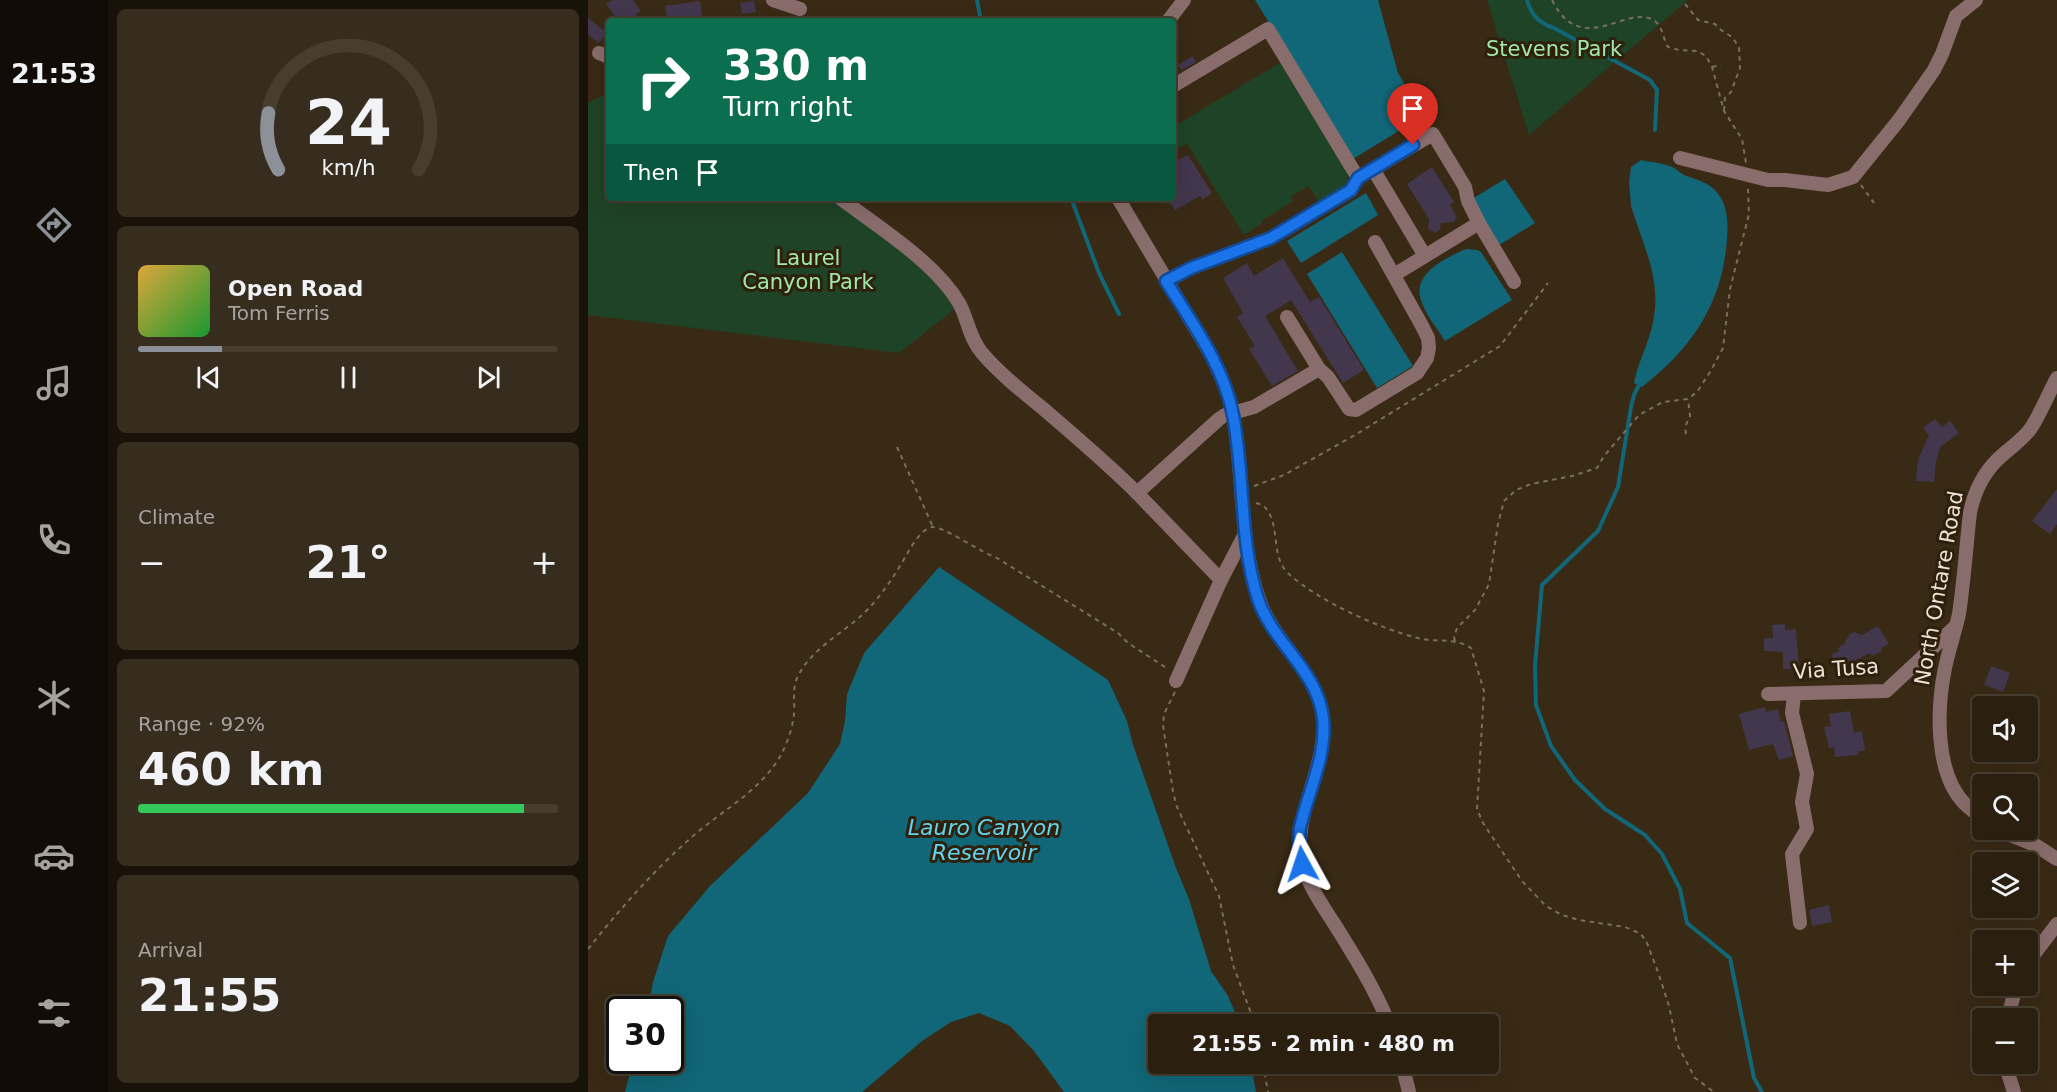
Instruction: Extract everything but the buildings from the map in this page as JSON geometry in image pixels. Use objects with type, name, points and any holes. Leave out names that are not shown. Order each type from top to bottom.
[{"type":"street","points":[[773,0],[800,10]]},
{"type":"street","points":[[1170,18],[1184,0]]},
{"type":"street","points":[[1680,158],[1768,180],[1828,185],[1853,177],[1907,109],[1934,70],[1956,16],[1976,0]]},
{"type":"street","points":[[1176,84],[1268,29],[1358,178]]},
{"type":"street","points":[[1166,281],[1191,268],[1271,238],[1351,190],[1358,178],[1433,134],[1465,187],[1468,201],[1479,223],[1514,282]]},
{"type":"street","points":[[1373,169],[1425,256]]},
{"type":"street","points":[[844,201],[903,245],[932,271],[960,304],[974,341],[981,352],[1028,396],[1107,463],[1221,580]]},
{"type":"street","points":[[1120,201],[1211,355],[1222,378],[1233,413],[1244,503],[1245,534],[1251,573],[1259,601],[1268,621],[1309,679],[1321,705],[1324,734],[1300,830],[1299,848],[1302,864],[1312,889],[1360,966],[1385,1014]]},
{"type":"street","points":[[1394,275],[1479,223]]},
{"type":"street","points":[[1287,317],[1319,369],[1328,377],[1352,411],[1417,373],[1427,358],[1428,338],[1375,242]]},
{"type":"street","points":[[1137,493],[1219,419],[1254,407],[1319,369]]},
{"type":"street","name":"North Ontare Road","points":[[1972,810],[1964,803],[1953,787],[1946,768],[1941,749],[1940,713],[1942,689],[1956,626],[1970,513],[1979,485],[1996,460],[2020,441],[2031,428],[2057,378]]},
{"type":"street","points":[[1177,678],[1221,580],[1245,534]]},
{"type":"street","name":"Via Tusa","points":[[1768,694],[1886,691],[1956,626]]},
{"type":"street","points":[[1794,694],[1792,712],[1807,774],[1802,802],[1807,829],[1792,854],[1800,923]]},
{"type":"street","points":[[2023,840],[2057,859]]},
{"type":"street","points":[[2038,949],[2057,924]]},
{"type":"street","points":[[1404,1074],[1409,1092]]},
{"type":"street","points":[[2008,1074],[2014,1092]]},
{"type":"path","points":[[1455,641],[1457,628],[1475,610],[1490,584],[1498,524],[1504,501],[1516,490],[1531,484],[1572,476],[1597,468],[1604,456],[1639,415],[1663,402],[1688,399],[1696,392],[1724,348],[1730,289],[1749,214],[1743,143],[1724,111],[1712,67],[1706,56],[1702,52],[1668,47],[1658,24],[1648,17],[1637,16],[1605,26],[1588,27],[1570,21],[1559,12],[1552,0]]},
{"type":"path","points":[[1685,4],[1698,20],[1715,24],[1732,36],[1739,47],[1740,68],[1731,92],[1725,98],[1724,111]]},
{"type":"path","points":[[1712,67],[1721,65]]},
{"type":"path","points":[[1853,177],[1874,203]]},
{"type":"path","points":[[1242,486],[1264,483],[1284,475],[1393,413],[1485,356],[1500,346],[1512,333],[1548,284]]},
{"type":"path","points":[[1686,434],[1685,427],[1690,416],[1688,399]]},
{"type":"path","points":[[897,447],[933,527]]},
{"type":"path","points":[[1244,503],[1257,503],[1266,508],[1273,519],[1278,559],[1283,569],[1311,591],[1369,620],[1404,634],[1420,639],[1455,641],[1471,648],[1484,691],[1477,809],[1483,823],[1522,881],[1546,906],[1562,915],[1625,927],[1641,934],[1647,943],[1658,972],[1669,1006],[1677,1044],[1695,1078],[1714,1092]]},
{"type":"path","points":[[588,949],[676,851],[738,802],[774,766],[790,734],[796,680],[803,667],[813,655],[878,599],[914,543],[926,530],[933,527],[997,558],[1118,633],[1128,644],[1177,678],[1174,695],[1164,714],[1163,725],[1173,792],[1177,807],[1219,896],[1233,965],[1251,1014]]},
{"type":"path","points":[[1265,1074],[1268,1092]]},
{"type":"green space","name":"Stevens Park","points":[[1487,0],[1688,0],[1529,135]]},
{"type":"green space","points":[[1280,63],[1347,172],[1346,183],[1339,191],[1319,202],[1308,186],[1291,197],[1293,201],[1261,221],[1262,223],[1244,235],[1187,144],[1176,149],[1176,125]]},
{"type":"green space","name":"Laurel Canyon Park","points":[[606,94],[606,201],[837,201],[911,258],[940,285],[956,308],[899,353],[588,315],[588,103]]},
{"type":"water","points":[[1255,0],[1378,0],[1398,73],[1423,116],[1353,159]]},
{"type":"water","points":[[1641,160],[1668,166],[1712,187],[1722,200],[1727,217],[1724,263],[1711,304],[1690,340],[1676,357],[1642,387],[1634,383],[1653,322],[1655,291],[1650,263],[1631,206],[1629,182],[1631,167]]},
{"type":"water","points":[[1505,179],[1535,223],[1499,245],[1472,199]]},
{"type":"water","points":[[1366,193],[1378,215],[1301,263],[1287,241]]},
{"type":"water","points":[[1466,249],[1481,252],[1512,300],[1445,341],[1423,305],[1421,282],[1426,274],[1441,262]]},
{"type":"water","points":[[1342,252],[1413,366],[1377,388],[1307,274]]},
{"type":"water","name":"Lauro Canyon Reservoir","points":[[939,567],[1108,680],[1127,721],[1133,745],[1189,899],[1211,971],[1228,996],[1236,1014],[1148,1014],[1148,1074],[1253,1074],[1256,1092],[1064,1092],[1034,1051],[1010,1026],[979,1013],[951,1022],[922,1041],[862,1092],[625,1092],[630,1074],[684,1074],[684,996],[650,996],[668,936],[710,886],[808,793],[840,744],[847,694],[864,653]]},
{"type":"waterway","points":[[977,0],[980,18]]},
{"type":"waterway","points":[[1527,0],[1533,14],[1544,24],[1650,80],[1657,90],[1655,130]]},
{"type":"waterway","points":[[1072,201],[1099,273],[1119,314]]},
{"type":"waterway","points":[[1640,383],[1631,407],[1618,487],[1598,531],[1542,585],[1535,665],[1536,705],[1551,746],[1575,780],[1605,809],[1645,835],[1662,854],[1680,889],[1687,923],[1730,958],[1754,1078],[1762,1092]]},
{"type":"route","points":[[1302,864],[1299,848],[1300,830],[1316,775],[1324,734],[1321,705],[1309,679],[1268,621],[1259,601],[1251,573],[1245,534],[1244,503],[1233,413],[1222,378],[1211,355],[1166,281],[1191,268],[1271,238],[1351,190],[1358,178],[1413,145]]}]
